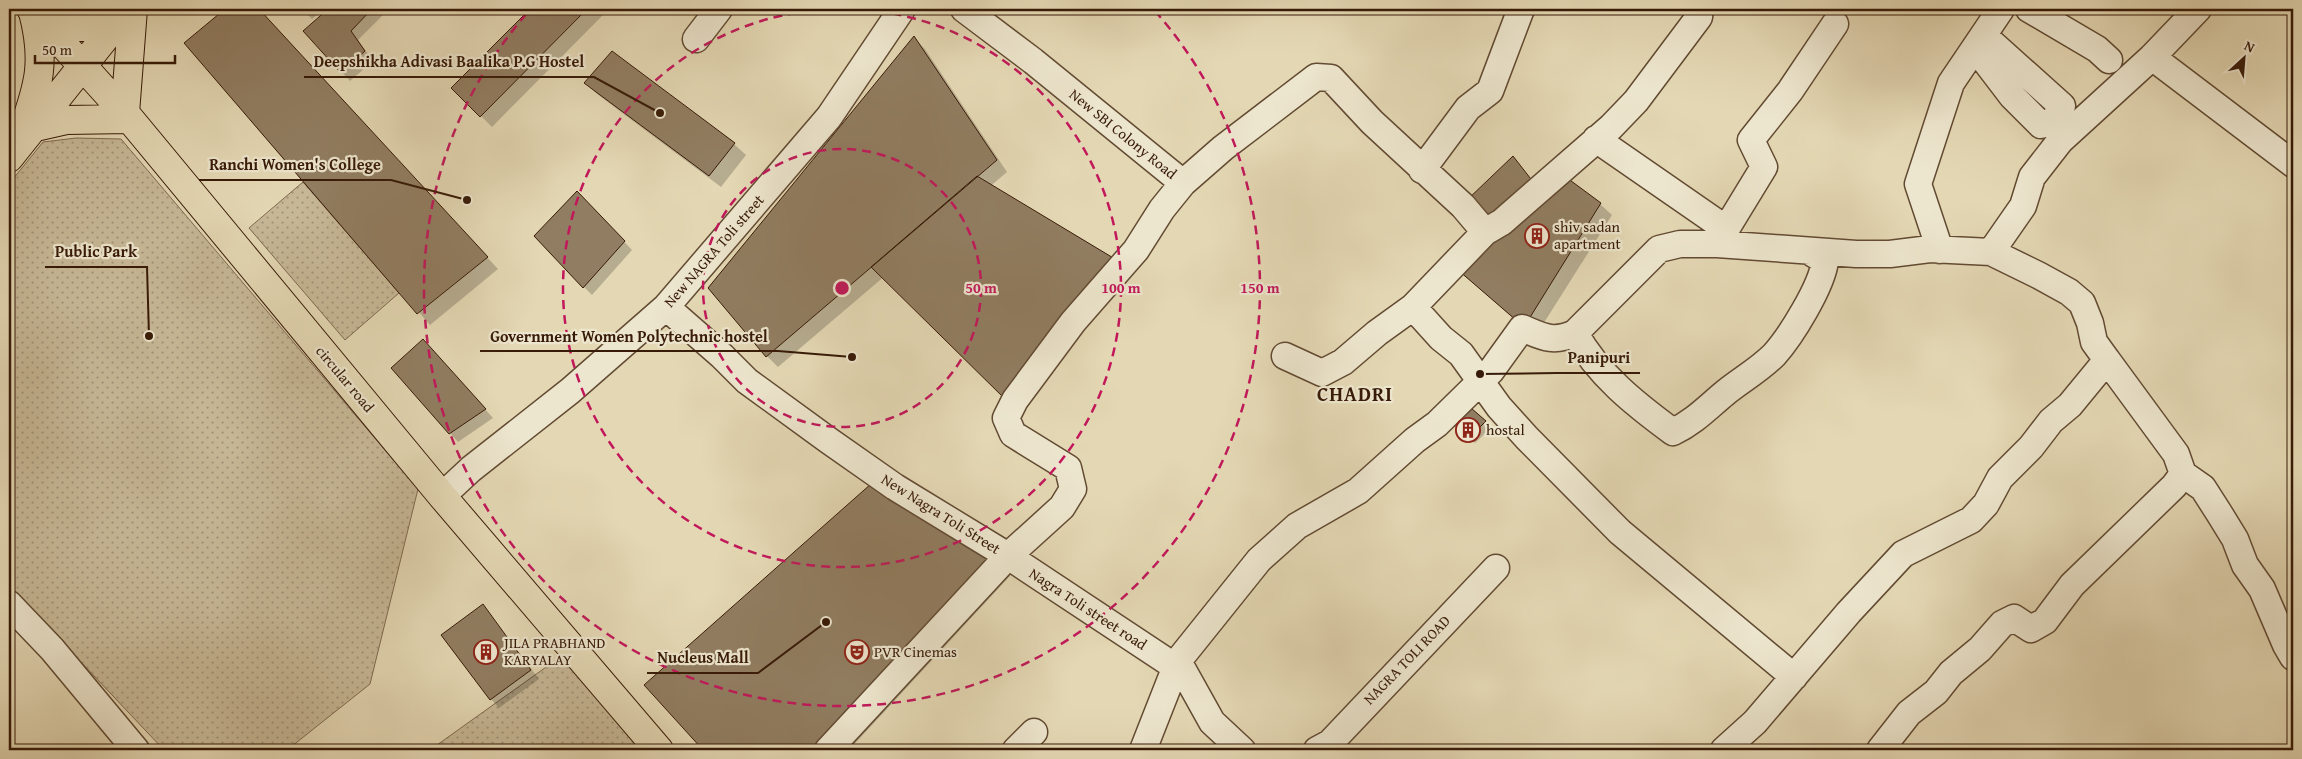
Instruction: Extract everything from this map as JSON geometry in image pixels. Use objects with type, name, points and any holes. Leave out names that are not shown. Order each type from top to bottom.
[{"type":"main road","points":[[12,154],[31,106],[40,74],[41,40],[38,16],[125,15]]},
{"type":"main road","points":[[12,154],[125,15]]},
{"type":"main road","points":[[34,127],[66,120],[127,116],[125,15]]},
{"type":"main road","name":"circular road","points":[[38,16],[127,116],[442,496],[659,750]]},
{"type":"street","points":[[696,39],[719,9]]},
{"type":"street","name":"New NAGRA Toli street","points":[[442,496],[471,469],[570,392],[666,307],[828,116],[902,9]]},
{"type":"street","name":"New SBI Colony Road","points":[[964,9],[1033,61],[1183,182],[1162,209],[1136,250],[1073,322],[1015,400],[1006,418],[1013,434],[1068,468],[1073,489],[1062,507],[1008,556]]},
{"type":"street","points":[[1422,170],[1468,108],[1490,91],[1521,9]]},
{"type":"street","points":[[1285,356],[1322,373],[1343,362],[1377,333],[1413,307],[1485,232],[1502,222],[1636,101],[1699,17],[1700,9]]},
{"type":"street","points":[[1940,250],[1918,184],[1951,84],[2001,9]]},
{"type":"street","points":[[2029,9],[2097,49],[2109,60]]},
{"type":"street","points":[[1991,252],[2022,206],[2032,177],[2060,141],[2152,57],[2198,9]]},
{"type":"street","points":[[1722,237],[1764,167],[1751,140],[1790,91],[1836,24]]},
{"type":"street","points":[[2152,57],[2293,164]]},
{"type":"street","points":[[1183,182],[1223,148],[1316,77],[1331,78],[1422,170],[1464,206],[1485,232]]},
{"type":"street","points":[[1596,139],[1722,237]]},
{"type":"street","points":[[1143,750],[1173,662],[1259,560],[1296,526],[1358,492],[1415,440],[1436,424],[1482,380],[1522,328],[1547,338],[1562,339],[1575,333],[1659,249],[1722,237],[1812,253],[1890,254],[1940,250],[1991,252],[2069,292],[2082,303],[2090,323],[2094,342],[2176,454],[2183,474],[2203,488],[2220,513],[2235,539],[2245,565],[2262,589],[2293,657]]},
{"type":"street","points":[[1575,333],[1587,355],[1618,389],[1674,432],[1691,424],[1729,390],[1775,354],[1805,309],[1824,270],[1825,261],[1812,253]]},
{"type":"street","name":"New Nagra Toli Street","points":[[666,307],[715,349],[747,381],[828,440],[895,487],[1008,556],[828,750]]},
{"type":"street","points":[[1413,307],[1441,338],[1461,354],[1482,380],[1499,407],[1527,438],[1620,532],[1794,677]]},
{"type":"street","points":[[1724,750],[1755,722],[1849,612],[1903,554],[1971,520],[1986,504],[2000,478],[2031,446],[2051,421],[2070,405],[2107,360]]},
{"type":"street","points":[[1880,750],[1909,713],[1936,692],[1951,673],[1980,649],[2002,624],[2014,618],[2031,629],[2045,621],[2072,585],[2174,486],[2183,474]]},
{"type":"street","name":"Nagra Toli street road","points":[[1008,556],[1173,662]]},
{"type":"street","name":"NAGRA TOLI ROAD","points":[[1318,750],[1330,743],[1496,568]]},
{"type":"street","points":[[9,604],[52,649],[136,750]]},
{"type":"street","points":[[1173,662],[1212,722],[1242,750]]},
{"type":"shaded area","points":[[76,138],[121,139],[418,489],[370,684],[287,750],[164,750],[9,586],[9,184],[43,142]]},
{"type":"shaded area","points":[[303,182],[399,293],[345,340],[249,228]]},
{"type":"shaded area","points":[[563,655],[653,750],[430,750]]},
{"type":"building","points":[[225,9],[259,9],[488,257],[417,314],[184,43]]},
{"type":"building","points":[[328,9],[372,9],[351,31],[365,51],[341,73],[303,31]]},
{"type":"building","points":[[530,9],[587,9],[480,117],[451,88]]},
{"type":"building","points":[[914,36],[997,160],[766,357],[708,288]]},
{"type":"building","points":[[612,51],[735,143],[709,176],[584,83]]},
{"type":"building","points":[[1513,156],[1534,183],[1494,225],[1466,201]]},
{"type":"building","name":"shiv sadan apartment","points":[[1559,172],[1601,203],[1524,327],[1458,270]]},
{"type":"building","points":[[977,176],[1115,259],[1006,400],[871,267]]},
{"type":"building","points":[[577,191],[625,241],[583,288],[534,236]]},
{"type":"building","points":[[423,339],[486,409],[449,434],[391,368]]},
{"type":"building","name":"hostal","points":[[1471,408],[1486,421],[1468,439],[1452,422]]},
{"type":"building","points":[[872,483],[996,559],[819,750],[703,750],[644,685]]},
{"type":"building","name":"JILA PRABHAND KARYALAY","points":[[483,604],[531,670],[490,700],[441,635]]},
{"type":"place","name":"Deepshikha Adivasi Baalika P.G Hostel","points":[[660,113]]},
{"type":"place","name":"Ranchi Women's College","points":[[467,200]]},
{"type":"place","name":"shiv sadan apartment","points":[[1537,236]]},
{"type":"place","name":"Public Park","points":[[149,336]]},
{"type":"place","name":"Government Women Polytechnic hostel","points":[[852,357]]},
{"type":"place","name":"Panipuri","points":[[1480,374]]},
{"type":"place","name":"hostal","points":[[1468,430]]},
{"type":"place","name":"Nucleus Mall","points":[[826,622]]},
{"type":"place","name":"JILA PRABHAND KARYALAY","points":[[486,652]]},
{"type":"place","name":"PVR Cinemas","points":[[857,652]]},
{"type":"district","name":"CHADRI","points":[[1355,394]]}]
